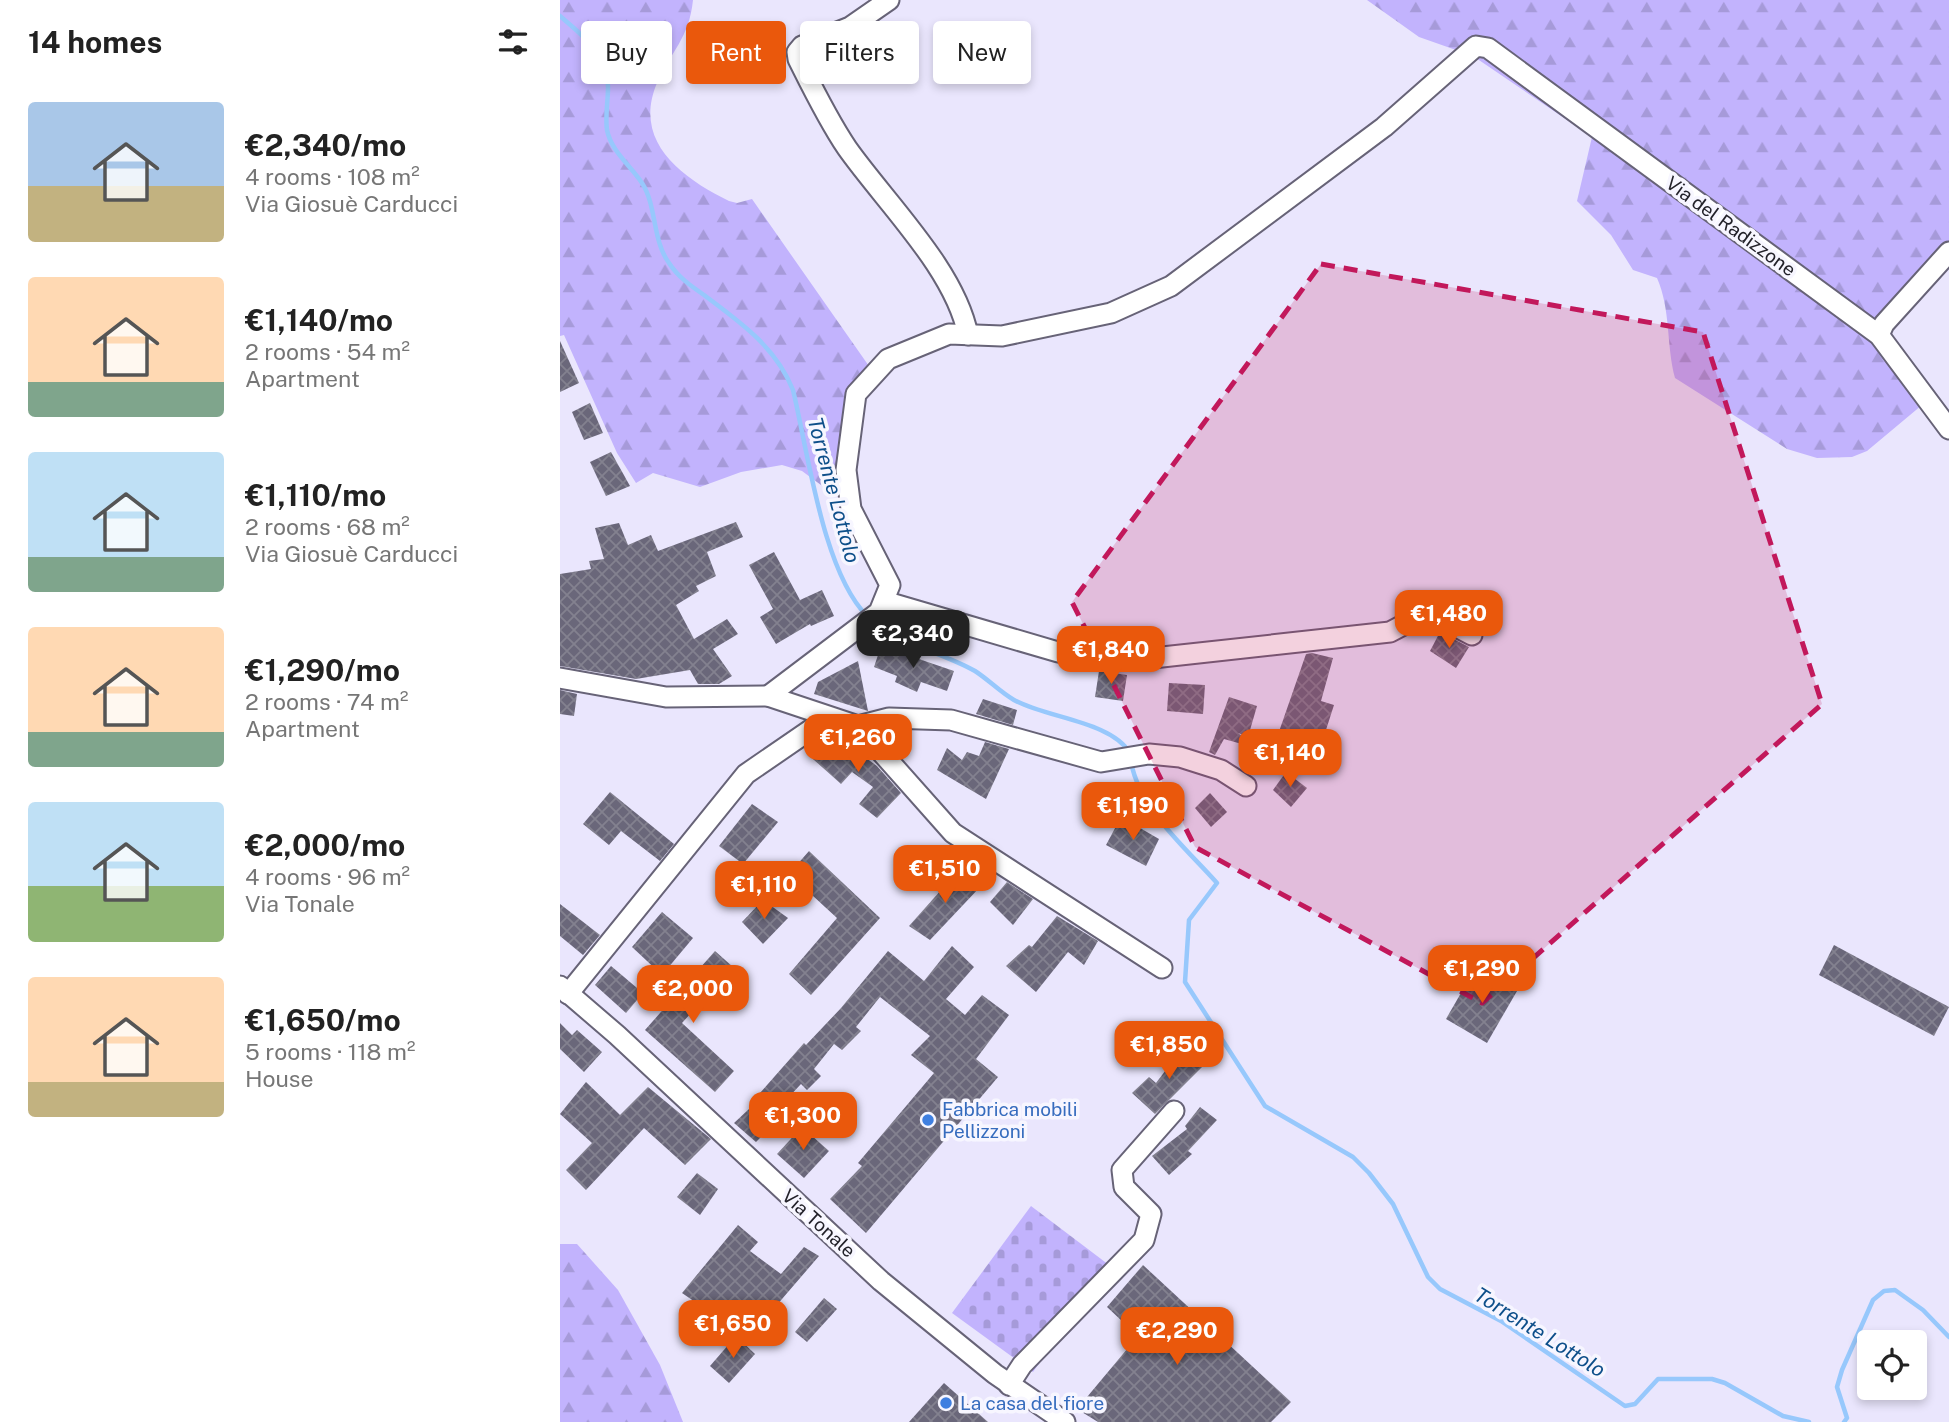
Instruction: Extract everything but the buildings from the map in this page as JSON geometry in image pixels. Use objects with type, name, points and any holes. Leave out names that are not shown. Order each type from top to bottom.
[{"type":"street","points":[[768,696],[882,607],[890,585],[850,509],[846,470],[856,394],[888,359],[949,334],[968,335],[964,313],[945,281],[885,195],[848,149],[821,106],[798,59],[797,52],[802,46],[850,27],[889,0]]},
{"type":"street","name":"Via del Radizzone","points":[[968,335],[1002,336],[1111,313],[1171,286],[1384,127],[1476,46],[1488,48],[1879,335],[1949,429]]},
{"type":"street","points":[[1879,335],[1884,324],[1949,252]]},
{"type":"street","points":[[882,607],[1070,653],[1153,657],[1390,632],[1428,612],[1472,635]]},
{"type":"street","points":[[560,678],[666,697],[768,696],[858,726],[953,833],[1162,968]]},
{"type":"street","points":[[564,990],[746,774],[829,717]]},
{"type":"street","points":[[858,726],[889,718],[950,720],[1101,762],[1149,754],[1180,757],[1221,770],[1246,786]]},
{"type":"street","name":"Via Tonale","points":[[564,990],[617,1035],[881,1281],[1016,1390],[1065,1422]]},
{"type":"street","points":[[1016,1390],[1022,1364],[1144,1240],[1151,1214],[1124,1187],[1122,1170],[1174,1111]]},
{"type":"highlighted area","points":[[1321,264],[1703,332],[1822,704],[1482,1003],[1195,847],[1072,602]]},
{"type":"green space","points":[[560,0],[693,0],[686,29],[672,56],[672,21],[581,21],[581,84],[657,84],[651,104],[651,123],[656,140],[666,156],[694,181],[729,201],[737,203],[752,199],[871,369],[850,439],[825,488],[802,471],[782,465],[741,472],[700,487],[653,473],[636,483],[617,453],[564,335],[560,336]]},
{"type":"green space","points":[[1367,0],[1949,0],[1949,243],[1870,335],[1922,405],[1867,451],[1852,457],[1817,458],[1787,449],[1675,378],[1664,302],[1657,278],[1633,270],[1611,235],[1577,201],[1592,137],[1473,56],[1419,37]]},
{"type":"green space","points":[[1031,1206],[1109,1265],[1033,1372],[952,1313]]},
{"type":"green space","points":[[560,1244],[577,1244],[618,1290],[660,1365],[683,1422],[560,1422]]},
{"type":"waterway","name":"Torrente Lottolo","points":[[560,16],[593,47],[604,66],[608,88],[606,120],[609,138],[647,192],[660,244],[669,263],[685,281],[756,337],[786,375],[793,390],[828,542],[852,596],[867,616]]},
{"type":"waterway","name":"Torrente Lottolo","points":[[873,622],[897,637],[975,671],[1014,700],[1108,734],[1121,742],[1130,753]]},
{"type":"waterway","name":"Torrente Lottolo","points":[[1131,762],[1136,780],[1154,812],[1217,883],[1189,920],[1185,982],[1265,1106],[1353,1157],[1369,1173],[1393,1204],[1428,1277],[1440,1289],[1501,1321],[1625,1406],[1635,1404],[1658,1379],[1712,1379],[1725,1383],[1783,1416],[1809,1422]]},
{"type":"waterway","name":"Torrente Lottolo","points":[[1844,1422],[1847,1418],[1837,1387],[1842,1370],[1873,1300],[1884,1291],[1895,1290],[1923,1310],[1949,1337]]},
{"type":"place","name":"Fabbrica mobili Pellizzoni","points":[[928,1120]]},
{"type":"place","name":"La casa del fiore","points":[[946,1403]]}]
